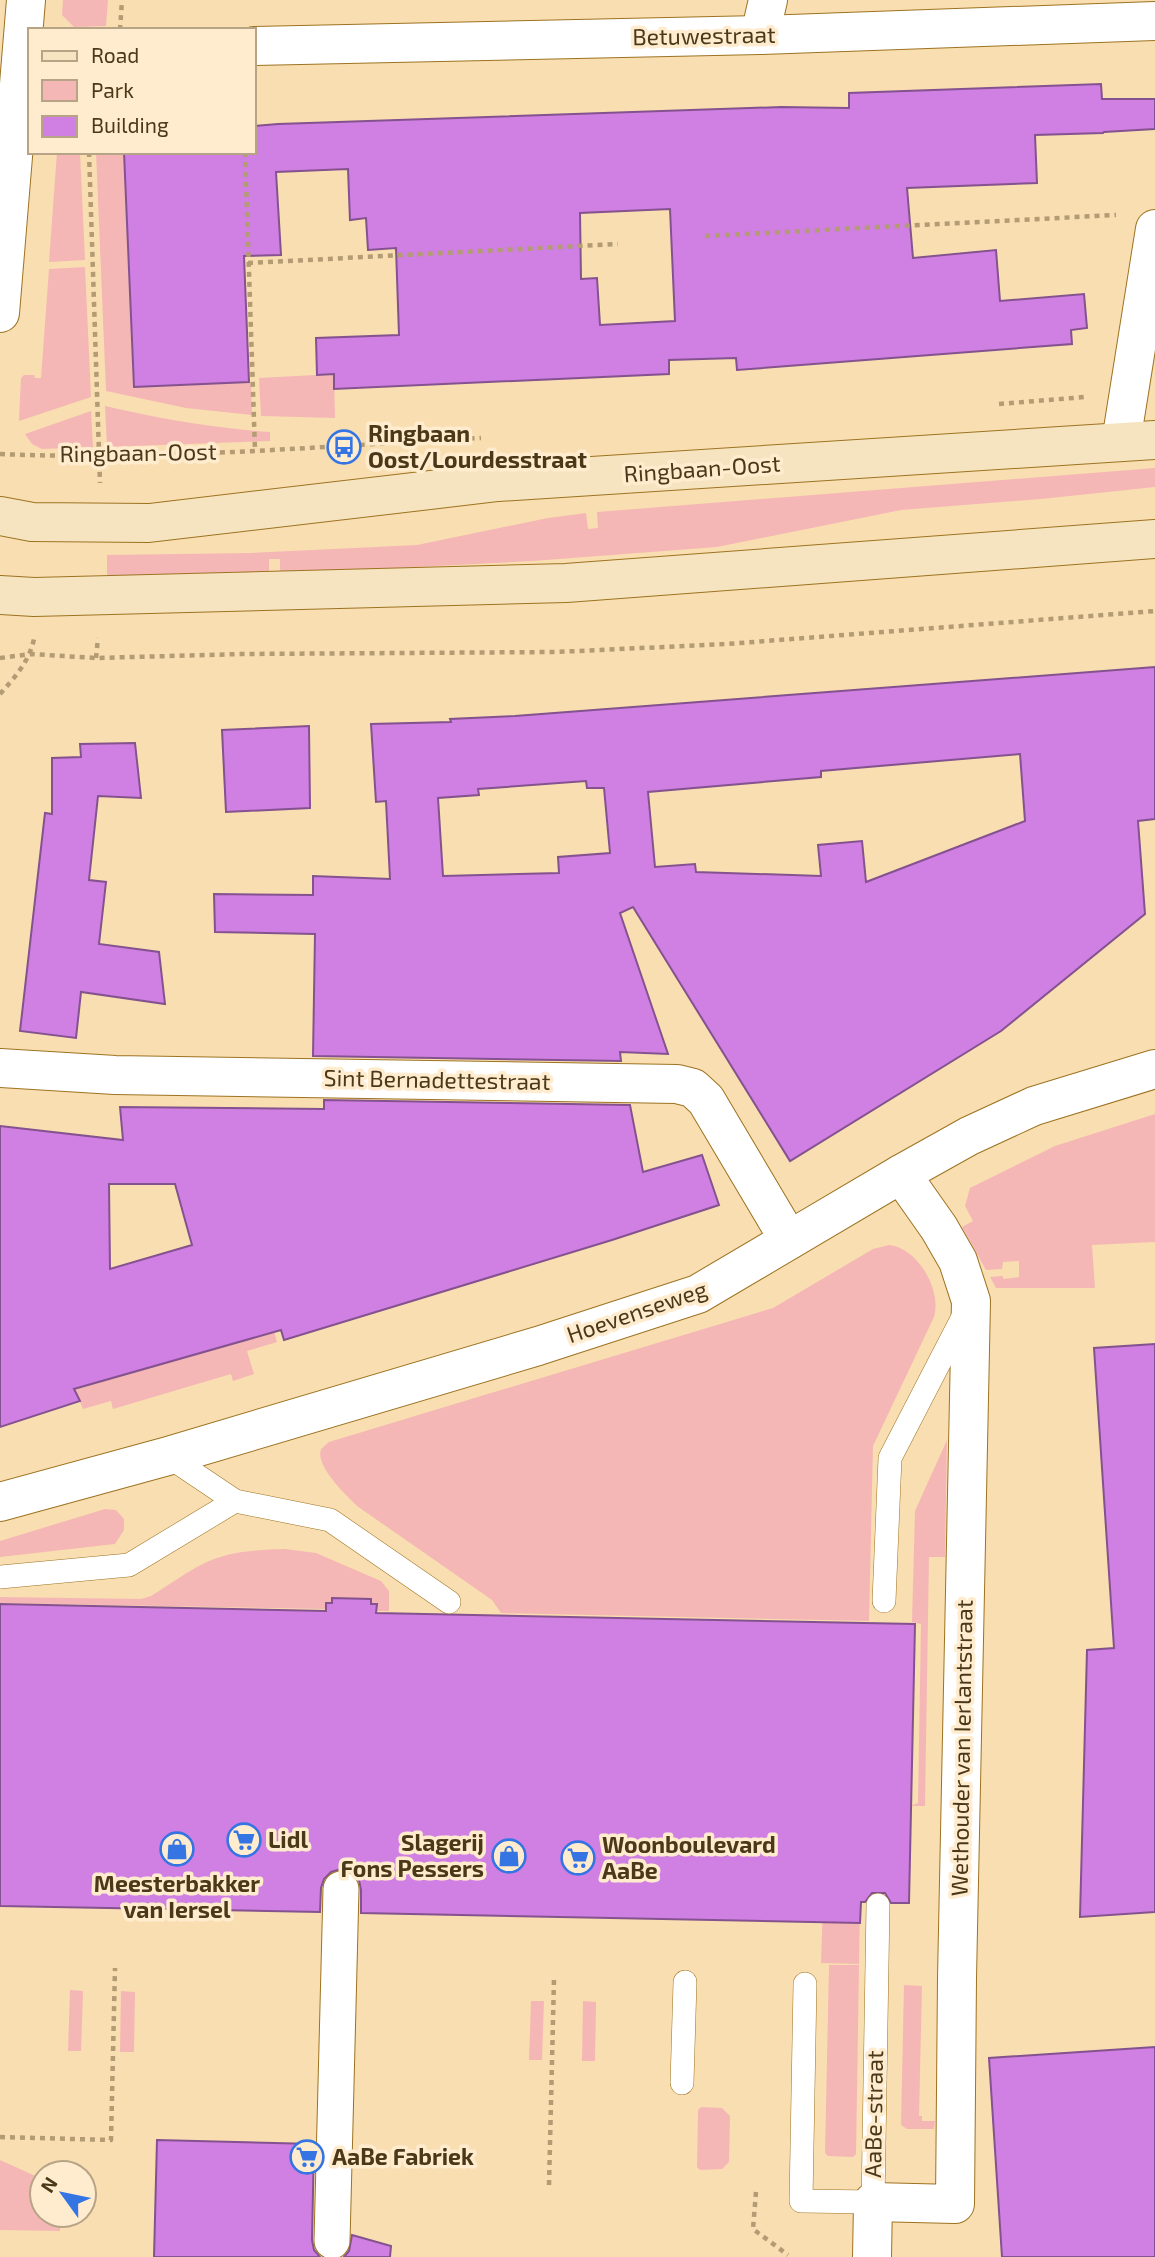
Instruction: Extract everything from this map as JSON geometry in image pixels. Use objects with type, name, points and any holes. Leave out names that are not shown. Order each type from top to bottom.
[{"type":"main road","name":"Ringbaan-Oost","points":[[0,516],[32,522],[149,523],[498,482],[1138,441]]},
{"type":"main road","points":[[0,596],[566,583],[1155,539]]},
{"type":"street","points":[[0,313],[17,54],[26,0]]},
{"type":"street","name":"Betuwestraat","points":[[256,46],[764,18],[1155,21]]},
{"type":"street","points":[[1138,441],[1129,393],[1142,222]]},
{"type":"street","name":"Sint Bernadettestraat","points":[[0,1068],[116,1075],[677,1084],[693,1088],[706,1100],[789,1240]]},
{"type":"street","name":"Hoevenseweg","points":[[0,1503],[538,1346],[698,1294],[969,1136],[1034,1106],[1155,1069]]},
{"type":"street","name":"Wethouder van Ierlantstraat","points":[[873,2202],[955,2204],[971,1301],[958,1261],[939,1228],[901,1174]]},
{"type":"street","points":[[332,2241],[341,1889]]},
{"type":"street","points":[[872,2257],[873,2202]]},
{"type":"lane","points":[[884,1601],[890,1458],[971,1301]]},
{"type":"lane","points":[[168,1456],[235,1501],[330,1520],[449,1602]]},
{"type":"lane","points":[[0,1577],[129,1565],[235,1501]]},
{"type":"lane","name":"AaBe-straat","points":[[805,1984],[800,2201],[873,2202],[878,1905]]},
{"type":"lane","points":[[682,2083],[685,1982]]},
{"type":"path","points":[[120,28],[122,0]]},
{"type":"path","points":[[89,154],[100,523]]},
{"type":"path","points":[[245,154],[254,450]]},
{"type":"path","points":[[705,236],[1142,222]]},
{"type":"path","points":[[248,263],[618,244]]},
{"type":"path","points":[[989,405],[1129,393]]},
{"type":"path","name":"Ringbaan-Oost","points":[[0,454],[100,456],[490,438]]},
{"type":"path","points":[[96,658],[100,595]]},
{"type":"path","points":[[0,658],[31,653],[96,658],[243,653],[556,652],[727,644],[1155,611]]},
{"type":"path","points":[[0,694],[31,653]]},
{"type":"path","points":[[0,2137],[111,2140],[115,1968]]},
{"type":"path","points":[[549,2185],[554,1979]]},
{"type":"path","points":[[756,2192],[753,2229],[788,2255]]},
{"type":"green space","points":[[63,0],[108,0],[106,26],[74,27],[62,15]]},
{"type":"green space","points":[[57,154],[80,154],[85,260],[49,262]]},
{"type":"green space","points":[[96,154],[124,154],[134,387],[251,382],[252,415],[186,408],[106,391]]},
{"type":"green space","points":[[85,267],[91,397],[19,421],[21,378],[24,375],[34,375],[35,378],[41,378],[49,269]]},
{"type":"green space","points":[[334,374],[335,418],[261,416],[259,378]]},
{"type":"green space","points":[[105,406],[187,422],[270,432],[270,441],[107,447]]},
{"type":"green space","points":[[91,411],[93,447],[42,449],[32,444],[25,434]]},
{"type":"green space","points":[[1155,468],[1155,487],[901,510],[717,547],[533,561],[280,574],[280,559],[269,559],[269,574],[107,577],[107,555],[250,553],[417,545],[548,518],[586,513],[588,529],[598,528],[597,512]]},
{"type":"green space","points":[[1155,1114],[1155,1242],[1092,1245],[1095,1288],[996,1288],[990,1277],[1019,1277],[1019,1261],[1003,1262],[1002,1269],[986,1270],[962,1227],[973,1221],[965,1206],[970,1188],[1055,1146]]},
{"type":"green space","points":[[889,1245],[900,1248],[918,1262],[931,1283],[936,1306],[934,1317],[873,1446],[869,1621],[501,1613],[492,1600],[357,1506],[332,1479],[322,1463],[321,1449],[329,1442],[773,1308],[873,1249]]},
{"type":"green space","points":[[274,1331],[277,1342],[247,1351],[254,1374],[233,1381],[231,1374],[113,1409],[111,1401],[83,1409],[75,1390]]},
{"type":"green space","points":[[947,1440],[945,1557],[929,1557],[925,1806],[911,1806],[918,1803],[921,1624],[912,1622],[915,1511]]},
{"type":"green space","points":[[105,1509],[116,1510],[124,1519],[124,1530],[115,1544],[0,1557],[0,1541]]},
{"type":"green space","points":[[285,1549],[316,1553],[381,1581],[389,1591],[389,1611],[377,1611],[377,1604],[326,1603],[326,1609],[0,1603],[0,1597],[141,1599],[151,1596],[189,1571],[222,1556]]},
{"type":"green space","points":[[823,1904],[860,1904],[859,1964],[821,1963]]},
{"type":"green space","points":[[829,1965],[859,1965],[856,2154],[853,2157],[828,2156],[825,2153]]},
{"type":"green space","points":[[904,1985],[922,1986],[919,2116],[922,2116],[922,2121],[935,2121],[934,2129],[907,2129],[901,2125]]},
{"type":"green space","points":[[70,1990],[83,1991],[81,2051],[68,2051]]},
{"type":"green space","points":[[121,1991],[135,1992],[134,2052],[120,2052]]},
{"type":"green space","points":[[531,2001],[544,2001],[542,2060],[529,2060]]},
{"type":"green space","points":[[583,2001],[596,2002],[595,2061],[582,2061]]},
{"type":"green space","points":[[701,2107],[722,2108],[730,2116],[729,2162],[722,2169],[700,2170],[697,2167],[698,2110]]},
{"type":"green space","points":[[0,2160],[28,2173],[28,2229],[60,2229],[0,2230]]},
{"type":"building","points":[[1101,84],[1102,99],[1155,99],[1155,129],[1035,135],[1037,183],[907,188],[913,258],[996,250],[1000,301],[1084,294],[1087,328],[1071,330],[1072,344],[737,370],[736,358],[669,360],[669,374],[334,389],[334,374],[317,375],[316,338],[399,335],[396,248],[368,250],[366,218],[350,220],[348,169],[276,172],[281,255],[244,256],[249,382],[134,387],[124,154],[256,154],[256,126],[278,124],[781,107],[849,108],[849,93]],"holes":[[[670,209],[675,321],[600,325],[597,278],[581,279],[580,213]]]},
{"type":"building","points":[[1155,667],[1155,819],[1138,821],[1145,914],[1001,1031],[790,1161],[633,907],[620,913],[668,1054],[620,1052],[621,1061],[313,1056],[315,934],[215,932],[214,894],[313,895],[313,876],[390,879],[386,801],[376,802],[371,724],[451,722],[450,719]],"holes":[[[1020,754],[1025,821],[866,882],[862,841],[818,845],[821,876],[696,872],[695,864],[655,867],[648,792],[821,777],[821,771]],[[586,781],[587,788],[604,788],[610,853],[558,857],[559,873],[443,876],[438,798],[479,795],[478,789]]]},
{"type":"building","points":[[309,726],[310,808],[226,812],[222,730]]},
{"type":"building","points":[[135,743],[141,798],[98,796],[89,880],[106,882],[99,944],[159,952],[165,1004],[81,992],[76,1038],[20,1031],[45,813],[52,814],[52,758],[81,757],[80,744]]},
{"type":"building","points":[[324,1100],[630,1105],[643,1172],[702,1155],[719,1205],[284,1340],[281,1330],[74,1389],[80,1401],[0,1427],[0,1126],[123,1140],[120,1107],[324,1109]],"holes":[[[109,1184],[175,1184],[192,1245],[110,1269]]]},
{"type":"building","points":[[1155,1344],[1155,1912],[1080,1917],[1087,1650],[1114,1648],[1094,1348]]},
{"type":"building","points":[[332,1598],[371,1599],[371,1604],[377,1604],[376,1613],[915,1624],[909,1903],[891,1903],[885,1893],[872,1893],[865,1902],[861,1902],[860,1923],[361,1913],[359,1880],[351,1872],[341,1869],[331,1872],[324,1879],[320,1912],[0,1906],[0,1604],[326,1611],[326,1603],[332,1603]]},
{"type":"building","points":[[1155,2047],[1155,2257],[1002,2257],[989,2058]]},
{"type":"building","points":[[157,2140],[314,2144],[312,2240],[314,2250],[320,2257],[154,2257]]},
{"type":"building","points":[[352,2235],[391,2246],[390,2257],[344,2257],[349,2251]]},
{"type":"place","name":"Ringbaan Oost/Lourdesstraat","points":[[344,447]]},
{"type":"place","name":"Lidl","points":[[244,1840]]},
{"type":"place","name":"Meesterbakker van Iersel","points":[[177,1849]]},
{"type":"place","name":"Slagerij Fons Pessers","points":[[509,1856]]},
{"type":"place","name":"Woonboulevard AaBe","points":[[578,1858]]},
{"type":"place","name":"AaBe Fabriek","points":[[307,2157]]}]
